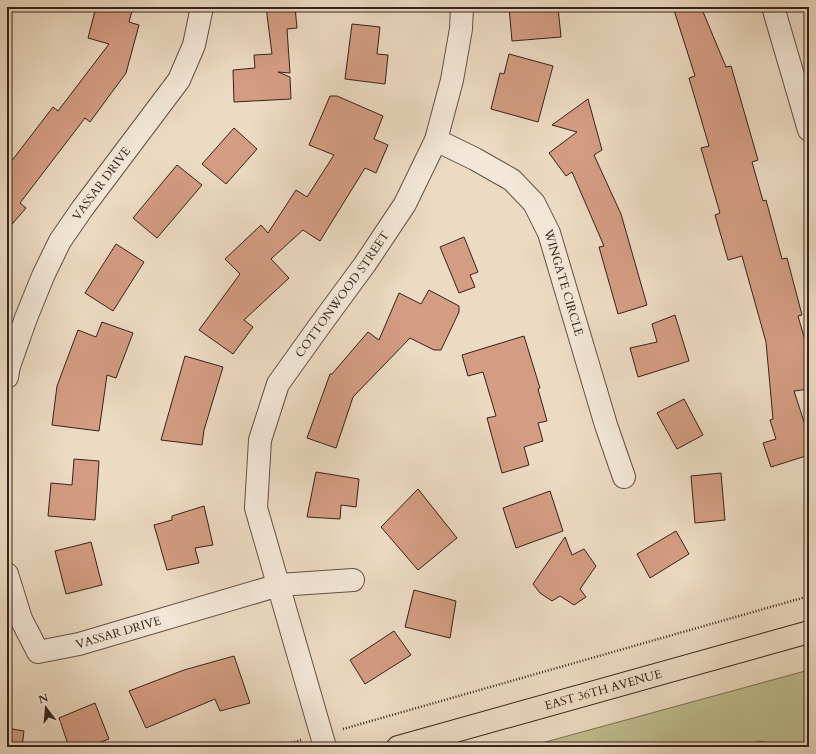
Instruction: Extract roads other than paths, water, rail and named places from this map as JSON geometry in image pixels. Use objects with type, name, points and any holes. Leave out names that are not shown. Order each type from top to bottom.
[{"type":"main road","name":"EAST 36TH AVENUE","points":[[398,747],[809,632]]},
{"type":"street","name":"VASSAR DRIVE","points":[[8,369],[44,276],[60,241],[179,80],[194,45],[202,7]]},
{"type":"street","name":"COTTONWOOD STREET","points":[[324,741],[256,508],[260,440],[278,384],[365,264],[404,204],[436,140],[452,80],[461,29],[462,7]]},
{"type":"street","points":[[773,7],[809,130]]},
{"type":"street","name":"WINGATE CIRCLE","points":[[436,140],[475,159],[512,180],[534,203],[549,233],[606,425],[624,477]]},
{"type":"street","name":"VASSAR DRIVE","points":[[7,574],[21,619],[38,652],[79,644],[279,585]]},
{"type":"street","points":[[279,585],[353,580]]}]
